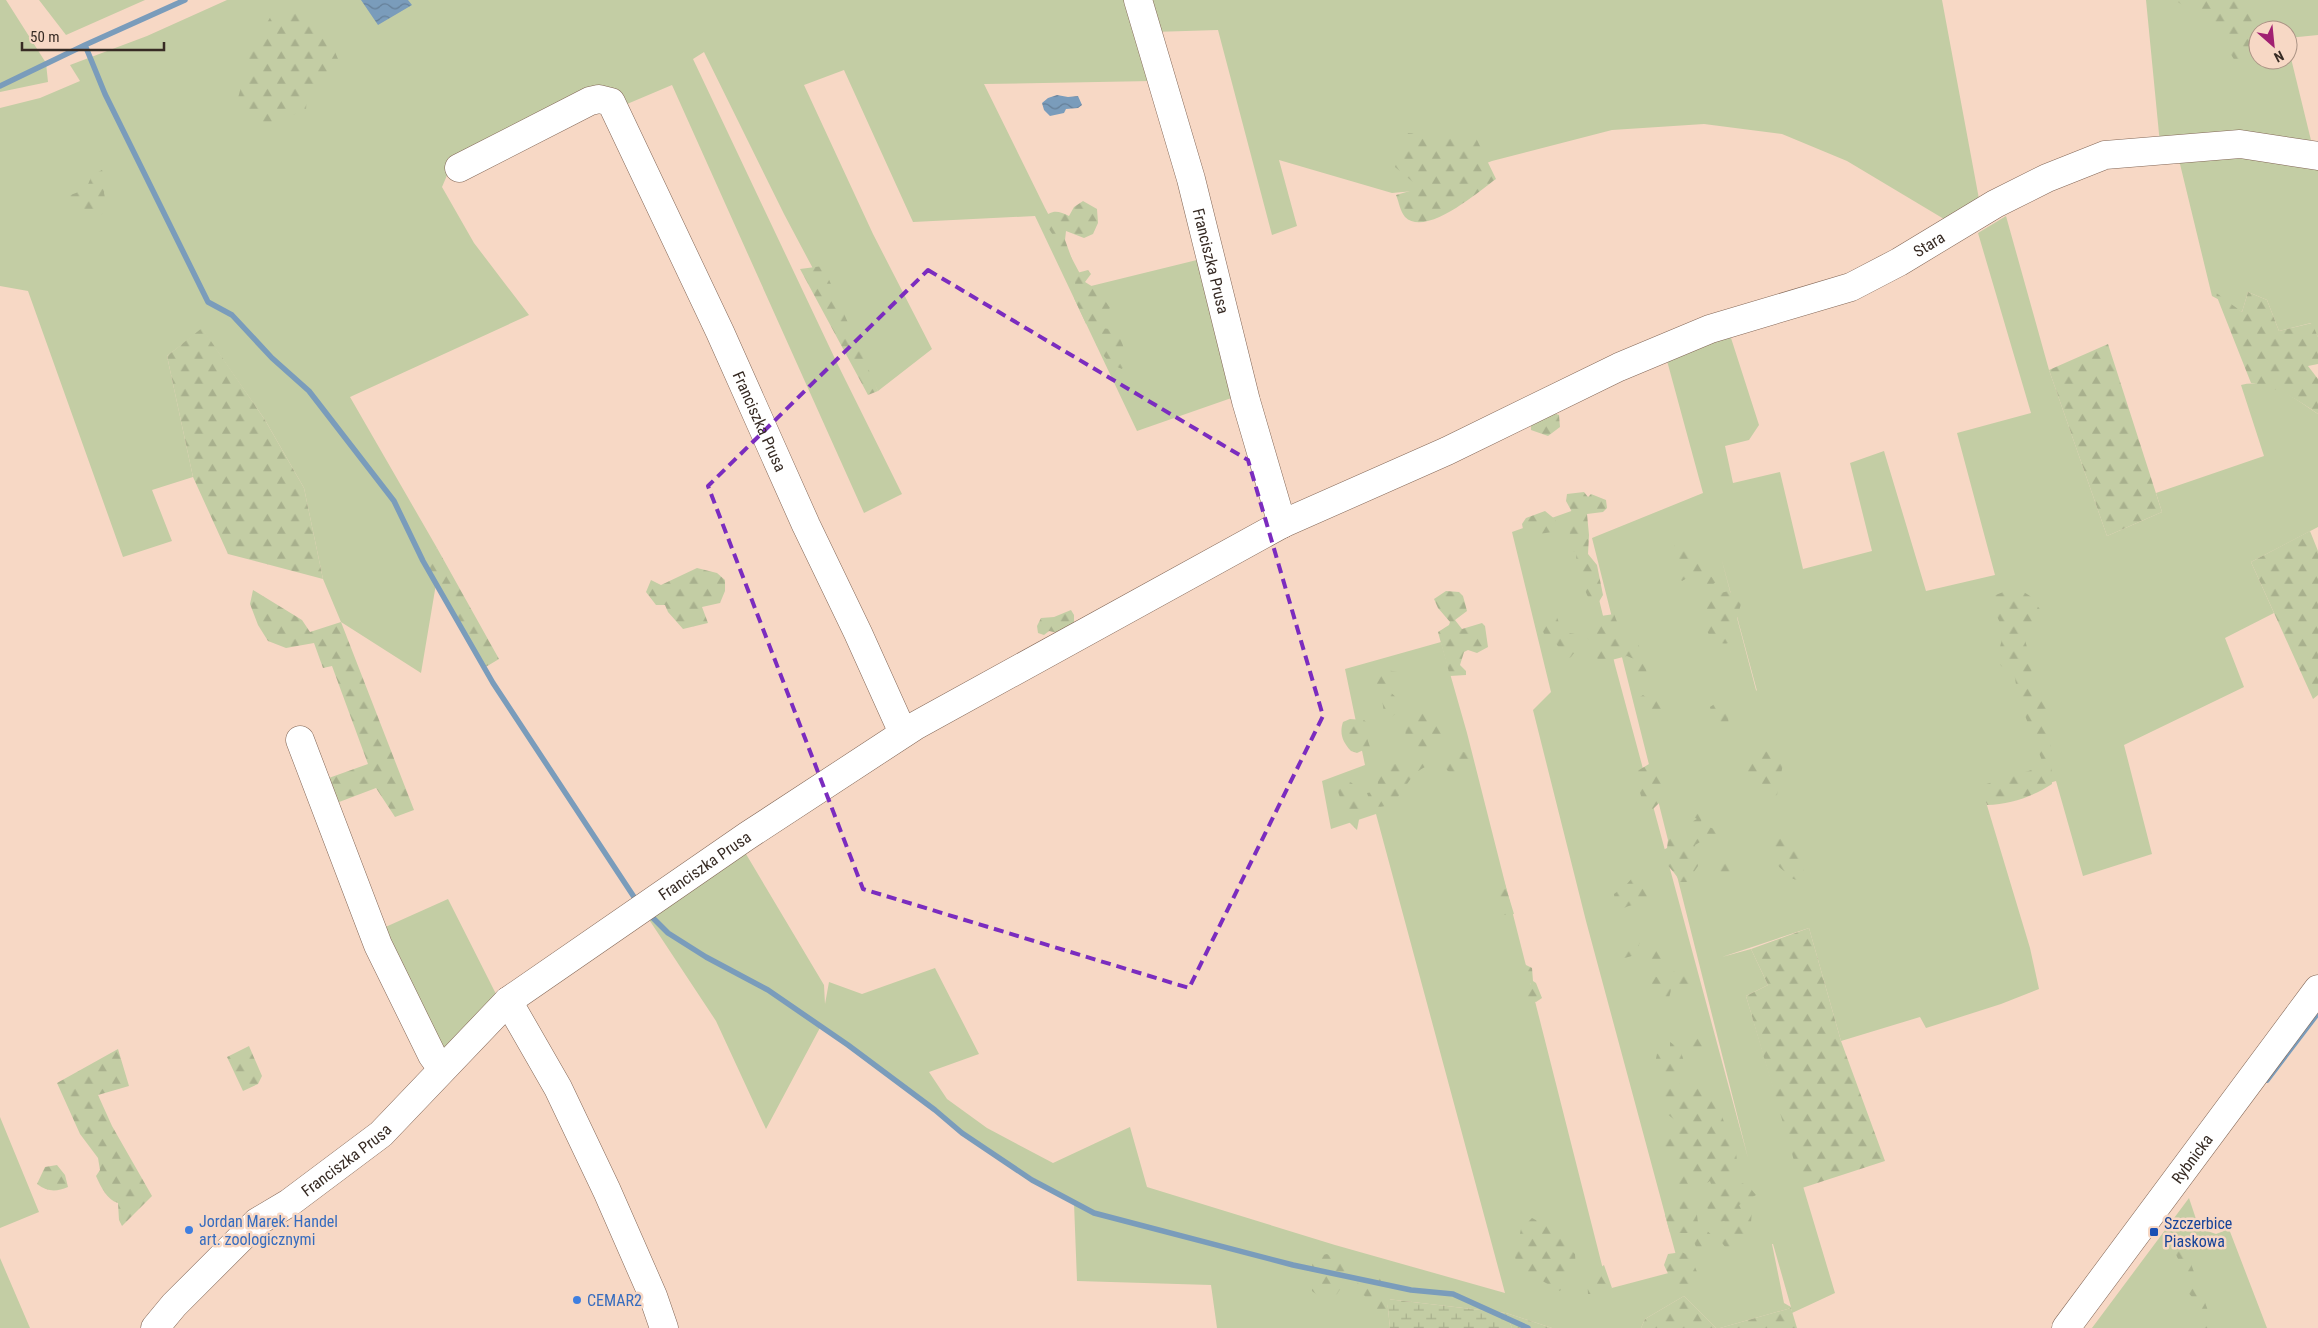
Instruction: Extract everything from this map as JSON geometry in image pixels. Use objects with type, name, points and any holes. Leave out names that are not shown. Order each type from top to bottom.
[{"type":"street","name":"Franciszka Prusa","points":[[1138,0],[1192,179],[1246,401],[1282,524]]},
{"type":"street","name":"Franciszka Prusa","points":[[459,168],[590,101],[606,99],[611,102],[720,332],[806,525],[858,633],[903,734]]},
{"type":"street","name":"Stara","points":[[1549,399],[1710,329],[1851,287],[1899,262],[1995,204],[2047,178],[2105,155],[2240,144],[2318,156]]},
{"type":"street","name":"Franciszka Prusa","points":[[155,1328],[174,1305],[257,1222],[289,1203],[381,1134],[508,1001],[746,836],[903,734],[1282,524],[1447,451],[1549,399]]},
{"type":"street","points":[[300,740],[378,945],[432,1055],[442,1069]]},
{"type":"street","name":"Rybnicka","points":[[2066,1328],[2318,989]]},
{"type":"street","points":[[508,1001],[558,1088],[579,1131],[653,1296],[664,1328]]},
{"type":"highlighted area","points":[[928,270],[1248,460],[1323,716],[1189,988],[863,889],[708,486]]},
{"type":"green space","points":[[0,0],[6,0],[46,63],[48,82],[0,92]]},
{"type":"green space","points":[[39,0],[145,0],[66,35]]},
{"type":"green space","points":[[227,0],[1125,0],[1152,81],[984,84],[1045,208],[1087,287],[1205,258],[1240,395],[1137,431],[1035,216],[913,222],[844,70],[804,85],[873,234],[932,349],[878,391],[784,214],[704,52],[693,59],[837,363],[902,494],[864,513],[672,85],[620,107],[613,96],[451,166],[442,187],[474,243],[529,315],[350,397],[437,548],[423,562],[436,584],[421,673],[341,622],[323,579],[304,488],[265,420],[202,329],[167,356],[193,477],[152,490],[172,541],[123,557],[28,291],[0,286],[0,108],[40,98],[80,81],[70,65],[147,36]]},
{"type":"green space","points":[[1142,0],[1942,0],[1979,199],[1949,222],[1847,161],[1782,134],[1704,124],[1612,130],[1492,161],[1414,191],[1392,193],[1279,160],[1297,226],[1272,235],[1218,30],[1153,32]]},
{"type":"green space","points":[[2146,0],[2318,0],[2318,35],[2298,37],[2298,20],[2248,20],[2248,70],[2294,70],[2318,169],[2318,337],[2311,323],[2279,331],[2267,300],[2248,292],[2242,312],[2212,296],[2180,164],[2160,144]]},
{"type":"green space","points":[[2175,0],[2245,0],[2266,20],[2248,20],[2248,59],[2235,61],[2214,27]]},
{"type":"green space","points":[[306,12],[315,26],[330,40],[338,59],[307,94],[306,110],[284,118],[260,131],[247,115],[238,98],[251,50],[271,16]]},
{"type":"green space","points":[[1408,133],[1476,138],[1496,179],[1465,202],[1439,217],[1426,222],[1414,222],[1403,215],[1396,195],[1420,188],[1395,167]]},
{"type":"green space","points":[[102,170],[106,181],[104,193],[108,212],[94,217],[67,207],[68,196],[86,189],[92,175]]},
{"type":"green space","points":[[1083,201],[1097,209],[1098,223],[1093,234],[1084,238],[1066,231],[1065,240],[1077,273],[1088,270],[1091,274],[1085,282],[1098,290],[1110,308],[1097,321],[1097,325],[1100,329],[1112,330],[1120,337],[1127,360],[1122,369],[1113,365],[1101,353],[1096,344],[1100,336],[1092,323],[1086,324],[1074,298],[1076,290],[1071,269],[1060,246],[1043,219],[1052,212],[1069,216],[1074,207]]},
{"type":"green space","points":[[2006,216],[2049,370],[2107,536],[2162,512],[2156,493],[2264,456],[2241,385],[2251,384],[2262,384],[2282,391],[2318,414],[2318,527],[2251,562],[2274,613],[2225,638],[2244,687],[2124,745],[2152,854],[2083,876],[2056,781],[1986,802],[2030,948],[2039,989],[2001,1004],[1926,1028],[1920,1017],[1841,1041],[1809,928],[1722,957],[1751,949],[1768,985],[1746,996],[1835,1293],[1792,1313],[1791,1308],[1720,1328],[1716,1328],[1684,1296],[1645,1319],[1641,1328],[1552,1328],[1506,1313],[1387,1299],[1390,1328],[1217,1328],[1211,1285],[1077,1281],[1074,1203],[990,1151],[822,1027],[822,1024],[766,1129],[716,1021],[646,915],[743,849],[824,985],[825,1004],[829,982],[862,994],[935,968],[979,1054],[929,1072],[947,1099],[987,1128],[1053,1163],[1130,1127],[1147,1187],[1335,1245],[1505,1293],[1376,814],[1331,829],[1322,781],[1365,765],[1345,669],[1441,642],[1467,733],[1608,1289],[1680,1270],[1586,921],[1533,710],[1551,692],[1512,532],[1577,509],[1615,665],[1748,1158],[1592,538],[1703,493],[1666,357],[1726,336],[1731,338],[1759,425],[1749,440],[1725,446],[1733,483],[1780,472],[1803,569],[1872,551],[1850,463],[1884,451],[1926,591],[1995,575],[1957,433],[2031,413],[1978,233]],"holes":[[[1721,557],[1757,691],[1756,690]],[[1773,1244],[1791,1307],[1784,1303]]]},
{"type":"green space","points":[[823,266],[878,391],[868,395],[800,269]]},
{"type":"green space","points":[[2215,292],[2242,312],[2248,292],[2267,300],[2279,331],[2312,323],[2318,337],[2318,364],[2308,366],[2318,379],[2318,414],[2286,394],[2269,387],[2251,383]]},
{"type":"green space","points":[[202,328],[265,420],[304,488],[323,579],[228,554],[193,477],[167,356]]},
{"type":"green space","points":[[2108,344],[2162,512],[2107,536],[2049,370]]},
{"type":"green space","points":[[1546,410],[1559,415],[1560,427],[1548,436],[1531,430],[1531,419]]},
{"type":"green space","points":[[1584,492],[1588,497],[1591,494],[1606,500],[1607,508],[1603,512],[1587,514],[1588,554],[1597,565],[1603,595],[1594,610],[1577,573],[1576,552],[1568,550],[1572,512],[1566,501],[1567,494]]},
{"type":"green space","points":[[1545,511],[1556,520],[1552,532],[1533,535],[1529,532],[1524,534],[1522,524],[1526,518]]},
{"type":"green space","points":[[2310,531],[2318,551],[2318,695],[2313,699],[2251,562]]},
{"type":"green space","points":[[1677,536],[1684,541],[1697,560],[1704,561],[1704,568],[1716,582],[1705,590],[1700,589],[1694,581],[1697,572],[1682,581],[1677,577],[1674,539]]},
{"type":"green space","points":[[437,548],[499,659],[484,668],[422,559]]},
{"type":"green space","points":[[697,568],[717,573],[725,580],[725,591],[720,603],[702,607],[708,623],[683,629],[668,612],[665,605],[656,605],[646,592],[651,580],[661,585]]},
{"type":"green space","points":[[2016,587],[2030,596],[2045,616],[2022,628],[2032,667],[2030,687],[2039,694],[2047,705],[2052,784],[2037,793],[2021,799],[1987,805],[1980,786],[2044,766],[2018,697],[2014,672],[2001,666],[1998,655],[2004,631],[1988,598]]},
{"type":"green space","points":[[253,590],[302,620],[310,632],[341,622],[414,810],[395,817],[376,788],[326,807],[326,779],[368,764],[332,666],[323,668],[314,643],[286,648],[268,641],[258,625],[250,604]]},
{"type":"green space","points":[[1446,591],[1459,592],[1463,596],[1467,611],[1455,620],[1462,629],[1482,623],[1485,626],[1488,647],[1477,653],[1468,650],[1464,652],[1460,665],[1466,671],[1466,675],[1450,676],[1438,632],[1449,625],[1450,622],[1438,608],[1434,599]]},
{"type":"green space","points":[[1729,591],[1741,604],[1733,631],[1733,642],[1718,642],[1712,639],[1709,634],[1704,620],[1702,605],[1712,595]]},
{"type":"green space","points":[[1071,610],[1074,615],[1074,624],[1058,633],[1049,631],[1044,635],[1038,633],[1037,626],[1041,618],[1054,617]]},
{"type":"green space","points":[[1614,614],[1622,635],[1637,642],[1643,655],[1647,673],[1643,677],[1635,679],[1633,674],[1638,672],[1634,659],[1627,656],[1600,663],[1596,656],[1596,645],[1585,637],[1588,624],[1599,626],[1601,616]]},
{"type":"green space","points":[[1545,617],[1557,617],[1562,632],[1575,634],[1577,639],[1568,645],[1567,649],[1574,653],[1559,664],[1553,652],[1560,649],[1555,642],[1554,636],[1544,634],[1539,620]]},
{"type":"green space","points":[[1382,669],[1397,672],[1393,683],[1382,688],[1366,681],[1362,676]]},
{"type":"green space","points":[[1391,693],[1398,701],[1398,707],[1392,717],[1387,717],[1384,713],[1382,699]]},
{"type":"green space","points":[[1643,695],[1647,698],[1656,696],[1664,699],[1664,710],[1644,712],[1640,697]]},
{"type":"green space","points":[[1716,703],[1728,713],[1729,729],[1722,732],[1715,725],[1711,714],[1710,707]]},
{"type":"green space","points":[[1419,709],[1429,713],[1444,731],[1437,744],[1433,747],[1419,747],[1406,741],[1405,731],[1407,723]]},
{"type":"green space","points":[[1350,719],[1364,720],[1374,729],[1367,738],[1370,747],[1357,753],[1348,748],[1342,734],[1343,722]]},
{"type":"green space","points":[[1758,748],[1773,754],[1783,764],[1777,795],[1763,799],[1751,784],[1744,764],[1748,753]]},
{"type":"green space","points":[[1453,749],[1468,753],[1471,759],[1452,774],[1448,772],[1444,765],[1444,760],[1455,761],[1451,751]]},
{"type":"green space","points":[[1423,753],[1437,763],[1432,770],[1425,767],[1417,772],[1401,794],[1389,805],[1381,807],[1371,805],[1367,793],[1377,791],[1378,781],[1373,775],[1381,764],[1391,760],[1402,769],[1415,764]]},
{"type":"green space","points":[[1649,764],[1657,767],[1661,777],[1666,779],[1664,798],[1653,809],[1646,809],[1634,773]]},
{"type":"green space","points":[[1346,780],[1352,783],[1363,799],[1357,830],[1348,821],[1337,788],[1337,783]]},
{"type":"green space","points":[[1699,809],[1708,813],[1701,821],[1704,826],[1718,831],[1723,839],[1716,843],[1707,838],[1695,845],[1698,866],[1687,882],[1680,882],[1665,861],[1661,851],[1667,848],[1668,840],[1674,836],[1682,835],[1691,839],[1695,835],[1691,822],[1697,819],[1692,816]]},
{"type":"green space","points":[[1775,832],[1786,836],[1808,852],[1802,875],[1797,880],[1793,879],[1775,863],[1770,849]]},
{"type":"green space","points":[[1741,859],[1732,885],[1718,879],[1716,871],[1723,862]]},
{"type":"green space","points":[[1633,877],[1642,880],[1643,889],[1651,891],[1650,902],[1624,908],[1615,904],[1614,894],[1618,891],[1626,891],[1626,885]]},
{"type":"green space","points":[[1504,881],[1514,914],[1504,915],[1496,885]]},
{"type":"green space","points":[[448,899],[497,996],[443,1059],[381,929]]},
{"type":"green space","points":[[1809,928],[1841,1041],[1885,1161],[1802,1188],[1746,996],[1768,985],[1751,949]]},
{"type":"green space","points":[[1635,934],[1640,942],[1638,947],[1639,954],[1621,959],[1615,952],[1623,946],[1627,935]]},
{"type":"green space","points":[[1664,945],[1669,957],[1657,966],[1654,972],[1656,977],[1679,970],[1692,984],[1684,994],[1681,986],[1671,990],[1667,1006],[1665,998],[1652,1002],[1648,989],[1651,980],[1647,966],[1649,953]]},
{"type":"green space","points":[[1524,964],[1532,968],[1533,981],[1536,983],[1542,998],[1536,1002],[1526,1000],[1526,991],[1531,984],[1521,977],[1520,970]]},
{"type":"green space","points":[[1699,1034],[1705,1036],[1707,1048],[1697,1051],[1697,1059],[1690,1052],[1690,1042]]},
{"type":"green space","points":[[1670,1042],[1680,1049],[1688,1074],[1675,1078],[1660,1078],[1655,1063],[1657,1054],[1670,1047]]},
{"type":"green space","points":[[249,1046],[262,1076],[258,1084],[243,1091],[227,1057]]},
{"type":"green space","points":[[118,1049],[129,1086],[98,1095],[112,1126],[152,1196],[122,1226],[119,1220],[118,1203],[102,1189],[96,1176],[100,1170],[98,1158],[80,1134],[57,1083]]},
{"type":"green space","points":[[1676,1083],[1684,1085],[1688,1092],[1699,1086],[1714,1092],[1727,1131],[1735,1142],[1738,1172],[1726,1177],[1711,1166],[1708,1174],[1729,1187],[1738,1186],[1745,1182],[1756,1195],[1739,1205],[1743,1213],[1752,1210],[1750,1235],[1746,1242],[1740,1239],[1736,1246],[1726,1248],[1722,1243],[1722,1234],[1730,1227],[1724,1221],[1718,1224],[1716,1211],[1709,1211],[1703,1200],[1714,1193],[1710,1181],[1704,1185],[1687,1181],[1696,1207],[1698,1223],[1714,1237],[1708,1246],[1697,1249],[1690,1233],[1670,1233],[1665,1215],[1680,1210],[1676,1190],[1684,1172],[1681,1162],[1660,1143],[1676,1121],[1666,1113],[1658,1099],[1662,1087]]},
{"type":"green space","points":[[0,1117],[39,1212],[0,1228]]},
{"type":"green space","points":[[57,1165],[65,1175],[68,1187],[52,1190],[45,1189],[37,1184],[45,1167]]},
{"type":"green space","points":[[2189,1198],[2199,1228],[2216,1234],[2229,1229],[2267,1328],[2092,1328]]},
{"type":"green space","points":[[1532,1218],[1562,1234],[1568,1247],[1575,1254],[1576,1269],[1560,1291],[1523,1270],[1515,1258],[1521,1229]]},
{"type":"green space","points":[[2182,1239],[2211,1319],[2211,1327],[2215,1328],[2201,1328],[2202,1323],[2195,1310],[2196,1302],[2187,1291],[2187,1276],[2175,1253],[2177,1250],[2174,1242]]},
{"type":"green space","points":[[1682,1252],[1691,1257],[1699,1277],[1695,1284],[1687,1287],[1672,1282],[1664,1265],[1668,1254]]},
{"type":"green space","points":[[1327,1254],[1340,1262],[1348,1277],[1337,1294],[1325,1301],[1312,1291],[1311,1276],[1313,1257]]},
{"type":"green space","points":[[0,1258],[30,1328],[0,1328]]},
{"type":"green space","points":[[1604,1265],[1612,1288],[1601,1294],[1588,1294],[1587,1277]]},
{"type":"green space","points":[[1368,1273],[1377,1273],[1390,1299],[1384,1314],[1371,1313],[1365,1296],[1352,1289]]},
{"type":"green space","points":[[1684,1296],[1716,1328],[1641,1328],[1645,1319]]},
{"type":"green space","points":[[1387,1299],[1506,1313],[1512,1328],[1390,1328]]},
{"type":"green space","points":[[1791,1308],[1797,1328],[1720,1328]]},
{"type":"green space","points":[[1506,1313],[1552,1328],[1512,1328]]},
{"type":"water","points":[[361,0],[408,0],[412,5],[378,25]]},
{"type":"water","points":[[1057,95],[1078,96],[1082,105],[1078,108],[1066,109],[1064,113],[1050,116],[1044,110],[1042,103],[1048,98]]},
{"type":"waterway","points":[[85,45],[185,0]]},
{"type":"waterway","points":[[0,86],[85,45],[105,94],[208,302],[232,315],[272,358],[309,391],[394,501],[423,561],[493,683],[638,903]]},
{"type":"waterway","points":[[648,913],[668,933],[706,957],[768,990],[848,1045],[935,1110],[962,1133],[1032,1180],[1094,1213],[1293,1265],[1411,1290],[1453,1294],[1528,1328]]},
{"type":"waterway","points":[[2267,1080],[2318,1013]]},
{"type":"place","name":"Jordan Marek. Handel art. zoologicznymi","points":[[189,1230]]},
{"type":"place","name":"Szczerbice Piaskowa","points":[[2154,1232]]},
{"type":"place","name":"CEMAR2","points":[[577,1300]]}]
